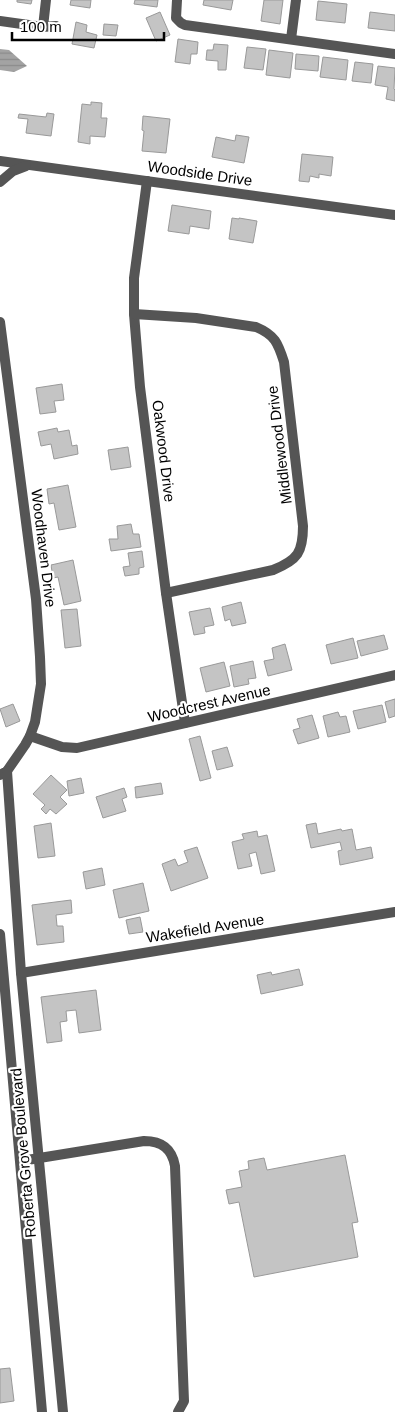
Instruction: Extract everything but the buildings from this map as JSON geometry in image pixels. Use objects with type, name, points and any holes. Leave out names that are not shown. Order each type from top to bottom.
[{"type":"street","points":[[43,27],[46,0]]},
{"type":"street","points":[[178,0],[176,14],[178,20],[185,25],[395,54]]},
{"type":"street","points":[[291,39],[296,0]]},
{"type":"street","points":[[0,21],[43,27],[56,26]]},
{"type":"street","name":"Woodside Drive","points":[[0,161],[395,214]]},
{"type":"street","points":[[0,182],[13,171],[29,165]]},
{"type":"street","name":"Oakwood Drive","points":[[148,181],[134,278],[134,314],[140,387],[166,593],[185,723]]},
{"type":"street","name":"Middlewood Drive","points":[[134,314],[196,318],[256,327],[271,336],[278,344],[284,362],[303,526],[301,546],[297,555],[288,564],[273,570],[166,593]]},
{"type":"street","name":"Woodhaven Drive","points":[[0,322],[36,599],[41,684],[36,722],[25,745],[4,773]]},
{"type":"street","name":"Woodcrest Avenue","points":[[30,736],[62,747],[77,748],[395,675]]},
{"type":"street","name":"Roberta Grove Boulevard","points":[[4,773],[62,1412]]},
{"type":"street","name":"Wakefield Avenue","points":[[21,973],[395,912]]},
{"type":"street","name":"Roberta Grove Boulevard","points":[[0,934],[42,1412]]},
{"type":"street","points":[[21,1161],[144,1141],[154,1141],[165,1146],[174,1158],[176,1166],[184,1401],[178,1412]]},
{"type":"shaded area","points":[[0,49],[9,50],[27,66],[14,72],[0,70]]}]
